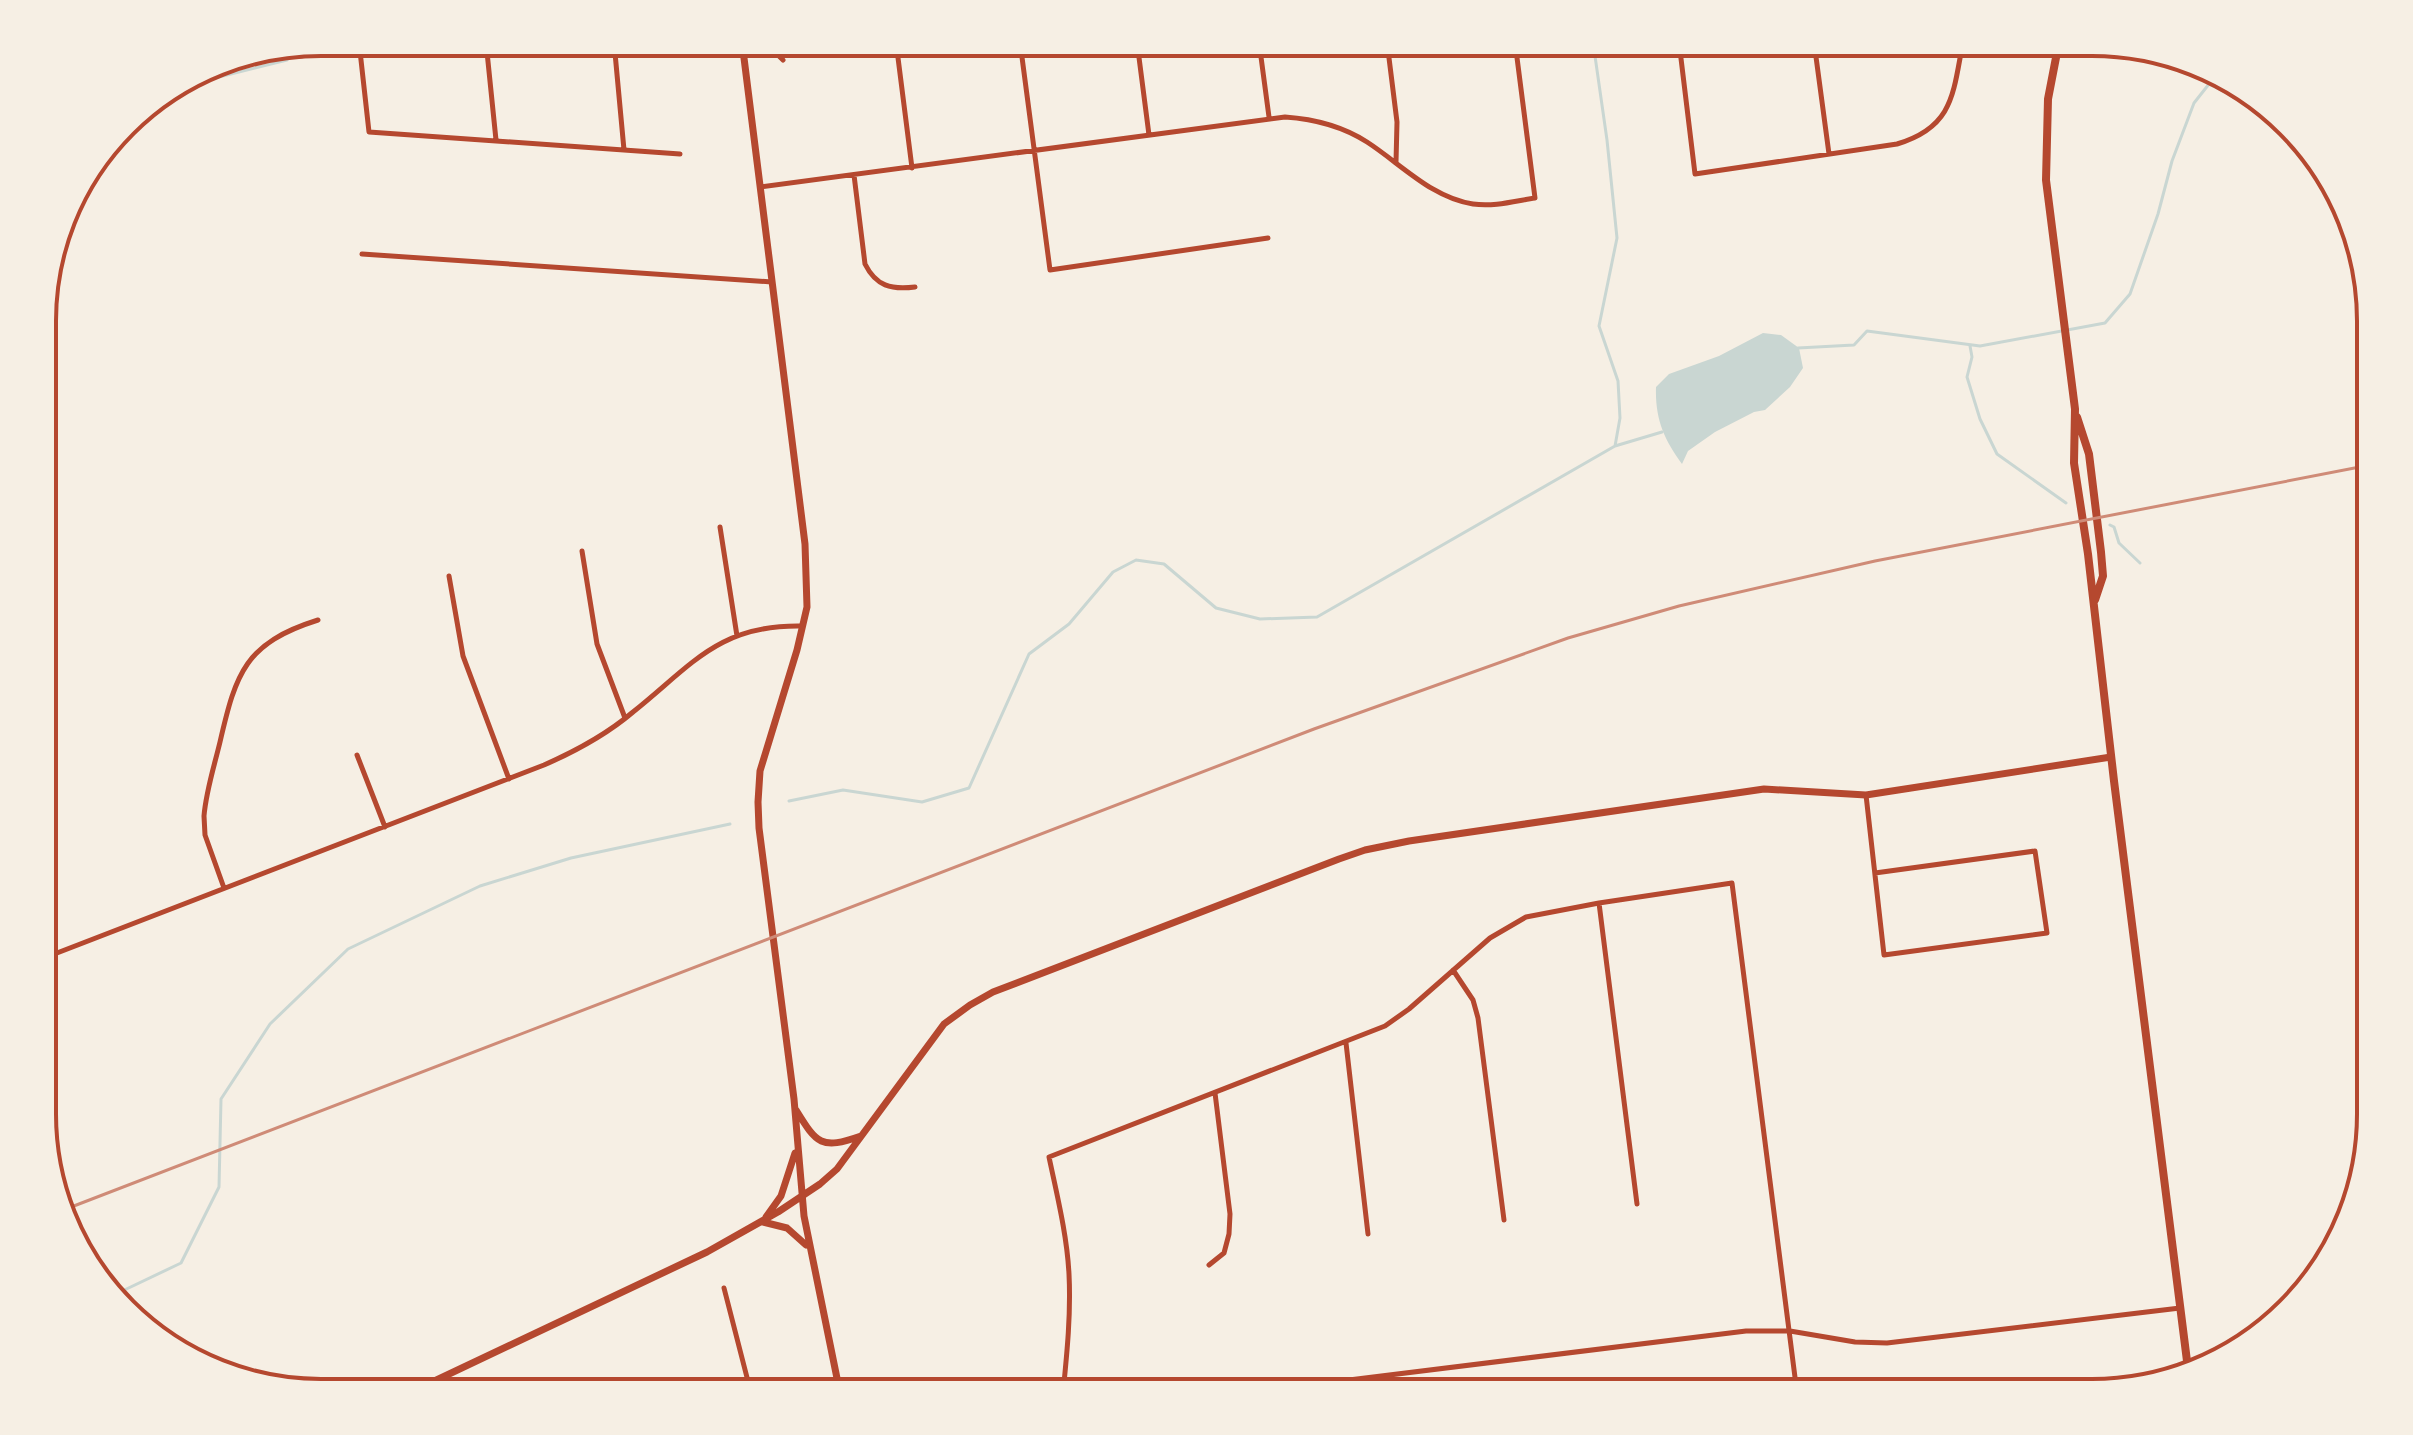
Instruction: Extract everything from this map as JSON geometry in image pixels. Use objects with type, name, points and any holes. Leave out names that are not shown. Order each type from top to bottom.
[{"type":"main road","points":[[2056,56],[2048,99],[2046,180],[2075,409],[2074,463],[2187,1361]]},
{"type":"main road","points":[[2075,409],[2089,454],[2102,564],[2103,576],[2094,604]]},
{"type":"street","points":[[1261,56],[1269,117]]},
{"type":"street","points":[[1389,56],[1397,122],[1396,162]]},
{"type":"street","points":[[760,187],[1034,152],[1269,117],[1302,118],[1335,126],[1366,141],[1425,184],[1462,201],[1493,204],[1535,198],[1517,56]]},
{"type":"street","points":[[1681,56],[1695,174],[1915,139],[1933,127],[1950,104],[1960,56]]},
{"type":"street","points":[[1816,56],[1829,154]]},
{"type":"street","points":[[361,57],[369,132],[680,154]]},
{"type":"street","points":[[488,57],[496,141]]},
{"type":"street","points":[[615,57],[624,150]]},
{"type":"street","points":[[744,57],[807,563],[807,607],[803,626],[758,785],[759,828],[802,1196],[810,1251],[837,1379]]},
{"type":"street","points":[[780,57],[783,60]]},
{"type":"street","points":[[898,57],[912,168]]},
{"type":"street","points":[[1022,57],[1050,270],[1268,238]]},
{"type":"street","points":[[1139,57],[1149,135]]},
{"type":"street","points":[[854,175],[865,264],[870,275],[887,287],[915,287]]},
{"type":"street","points":[[362,254],[773,283]]},
{"type":"street","points":[[720,527],[737,636]]},
{"type":"street","points":[[582,551],[597,644],[625,718]]},
{"type":"street","points":[[449,576],[463,656],[509,779]]},
{"type":"street","points":[[224,888],[205,835],[204,816],[232,691],[242,671],[263,646],[281,633],[318,620]]},
{"type":"street","points":[[56,953],[575,751],[625,718],[683,667],[737,636],[764,628],[803,626]]},
{"type":"street","points":[[357,755],[385,827]]},
{"type":"street","points":[[439,1379],[707,1252],[802,1196],[837,1169],[944,1024],[970,1005],[1005,988],[1365,850],[1764,789],[1866,795],[2111,757]]},
{"type":"street","points":[[1866,795],[1884,955],[2047,933],[2035,851],[1875,873]]},
{"type":"street","points":[[1064,1379],[1070,1310],[1069,1271],[1065,1232],[1049,1157],[1346,1043],[1397,1018],[1512,924],[1538,913],[1732,883],[1795,1378]]},
{"type":"street","points":[[1599,903],[1637,1204]]},
{"type":"street","points":[[1453,970],[1473,1000],[1478,1018],[1504,1220]]},
{"type":"street","points":[[1346,1043],[1368,1234]]},
{"type":"street","points":[[1209,1265],[1224,1253],[1230,1224],[1215,1093]]},
{"type":"street","points":[[794,1108],[814,1138],[824,1143],[836,1145],[863,1135]]},
{"type":"street","points":[[763,1221],[784,1188],[796,1147]]},
{"type":"street","points":[[763,1221],[787,1228],[801,1237],[810,1251]]},
{"type":"street","points":[[724,1288],[747,1379]]},
{"type":"street","points":[[1359,1378],[1746,1331],[1790,1331],[1855,1342],[1887,1343],[2180,1308]]},
{"type":"shaded area","points":[[1763,333],[1781,335],[1799,348],[1803,368],[1790,387],[1765,410],[1754,412],[1715,432],[1688,451],[1682,464],[1662,428],[1656,387],[1669,374],[1719,356]]},
{"type":"waterway","points":[[1595,56],[1617,238],[1599,326],[1618,381],[1620,418],[1615,446]]},
{"type":"waterway","points":[[215,78],[287,60]]},
{"type":"waterway","points":[[1798,348],[1854,345],[1867,331],[1980,346],[2105,323],[2130,294],[2158,214],[2172,161],[2194,103],[2209,84],[2229,94]]},
{"type":"waterway","points":[[1970,346],[1972,357],[1967,377],[1980,419],[1997,454],[2066,503]]},
{"type":"waterway","points":[[789,801],[843,790],[922,802],[969,788],[1029,654],[1069,624],[1113,572],[1136,560],[1164,564],[1216,608],[1260,619],[1317,617],[1615,446],[1662,432]]},
{"type":"waterway","points":[[2110,525],[2114,527],[2119,543],[2140,563]]},
{"type":"waterway","points":[[123,1291],[181,1263],[219,1187],[221,1099],[270,1024],[348,949],[480,886],[571,858],[730,824]]},
{"type":"railway","points":[[73,1206],[1314,729],[1568,638],[1679,606],[1875,561],[2356,468]]}]
